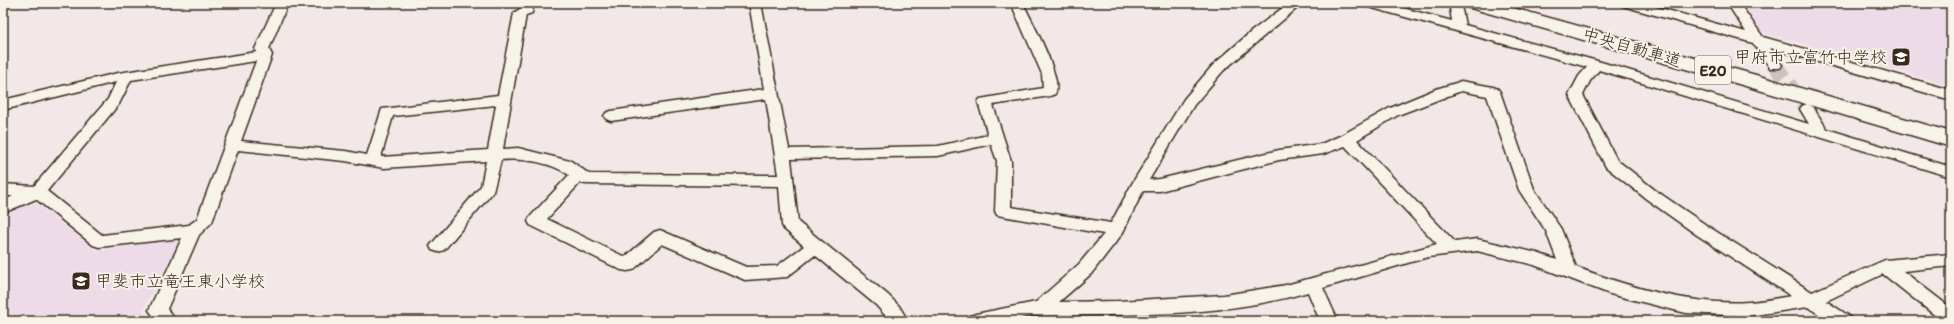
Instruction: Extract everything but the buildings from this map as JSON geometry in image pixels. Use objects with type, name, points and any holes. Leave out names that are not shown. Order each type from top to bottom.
[{"type":"highway","name":"中央自動車道","points":[[1524,3],[1742,64],[1951,125]]},
{"type":"highway","name":"中央自動車道","points":[[1465,6],[1741,78],[1951,140]]},
{"type":"street","points":[[167,321],[158,310],[193,231],[204,222],[234,145],[265,54],[262,49],[282,3]]},
{"type":"street","points":[[438,246],[488,188],[520,13],[527,10],[528,3]]},
{"type":"street","points":[[755,3],[783,154],[790,225],[882,300],[900,321]]},
{"type":"street","points":[[1017,3],[1049,74],[1050,91],[985,102],[1004,161],[1003,211],[1116,230]]},
{"type":"street","points":[[1042,308],[1085,269],[1116,230],[1120,217],[1189,102],[1218,68],[1257,34],[1297,3]]},
{"type":"street","points":[[1370,3],[1596,65],[1951,172]]},
{"type":"street","points":[[1628,3],[1951,95]]},
{"type":"street","points":[[1733,3],[1775,65]]},
{"type":"street","points":[[1459,27],[1465,6]]},
{"type":"street","points":[[3,105],[125,77],[265,54]]},
{"type":"street","points":[[1596,65],[1584,79],[1576,95],[1611,163],[1650,194],[1703,231],[1843,321]]},
{"type":"street","points":[[3,207],[38,192],[114,101],[125,77]]},
{"type":"street","points":[[1138,186],[1160,185],[1279,155],[1323,149],[1347,139],[1393,112],[1441,92],[1461,86],[1492,92],[1527,190],[1553,229],[1570,272]]},
{"type":"street","points":[[611,116],[772,93]]},
{"type":"street","points":[[372,161],[387,112],[504,99]]},
{"type":"street","points":[[1807,109],[1822,134]]},
{"type":"street","points":[[783,154],[938,151],[996,138]]},
{"type":"street","points":[[1347,139],[1451,248]]},
{"type":"street","points":[[234,145],[345,156],[384,163],[518,153],[566,165],[586,179],[786,181]]},
{"type":"street","points":[[579,174],[536,221],[627,266],[660,236],[744,274],[781,272],[815,246]]},
{"type":"street","points":[[3,190],[38,192],[99,241],[193,231]]},
{"type":"street","points":[[976,321],[1042,308],[1118,308],[1224,302],[1286,292],[1428,251],[1477,245],[1536,259],[1610,287],[1686,306],[1748,310],[1812,300],[1885,266],[1951,260]]},
{"type":"street","points":[[1885,266],[1951,318]]},
{"type":"street","points":[[1314,284],[1329,321]]},
{"type":"shaded area","name":"甲府市立富竹中学校","points":[[1735,3],[1951,3],[1951,85],[1754,30]]},
{"type":"shaded area","name":"甲斐市立竜王東小学校","points":[[37,204],[96,251],[182,238],[142,311],[149,321],[3,321],[3,213],[23,205]]},
{"type":"tunnel","points":[[1775,65],[1807,109]]},
{"type":"place","name":"甲府市立富竹中学校","points":[[1901,57]]},
{"type":"place","name":"甲斐市立竜王東小学校","points":[[81,281]]}]
